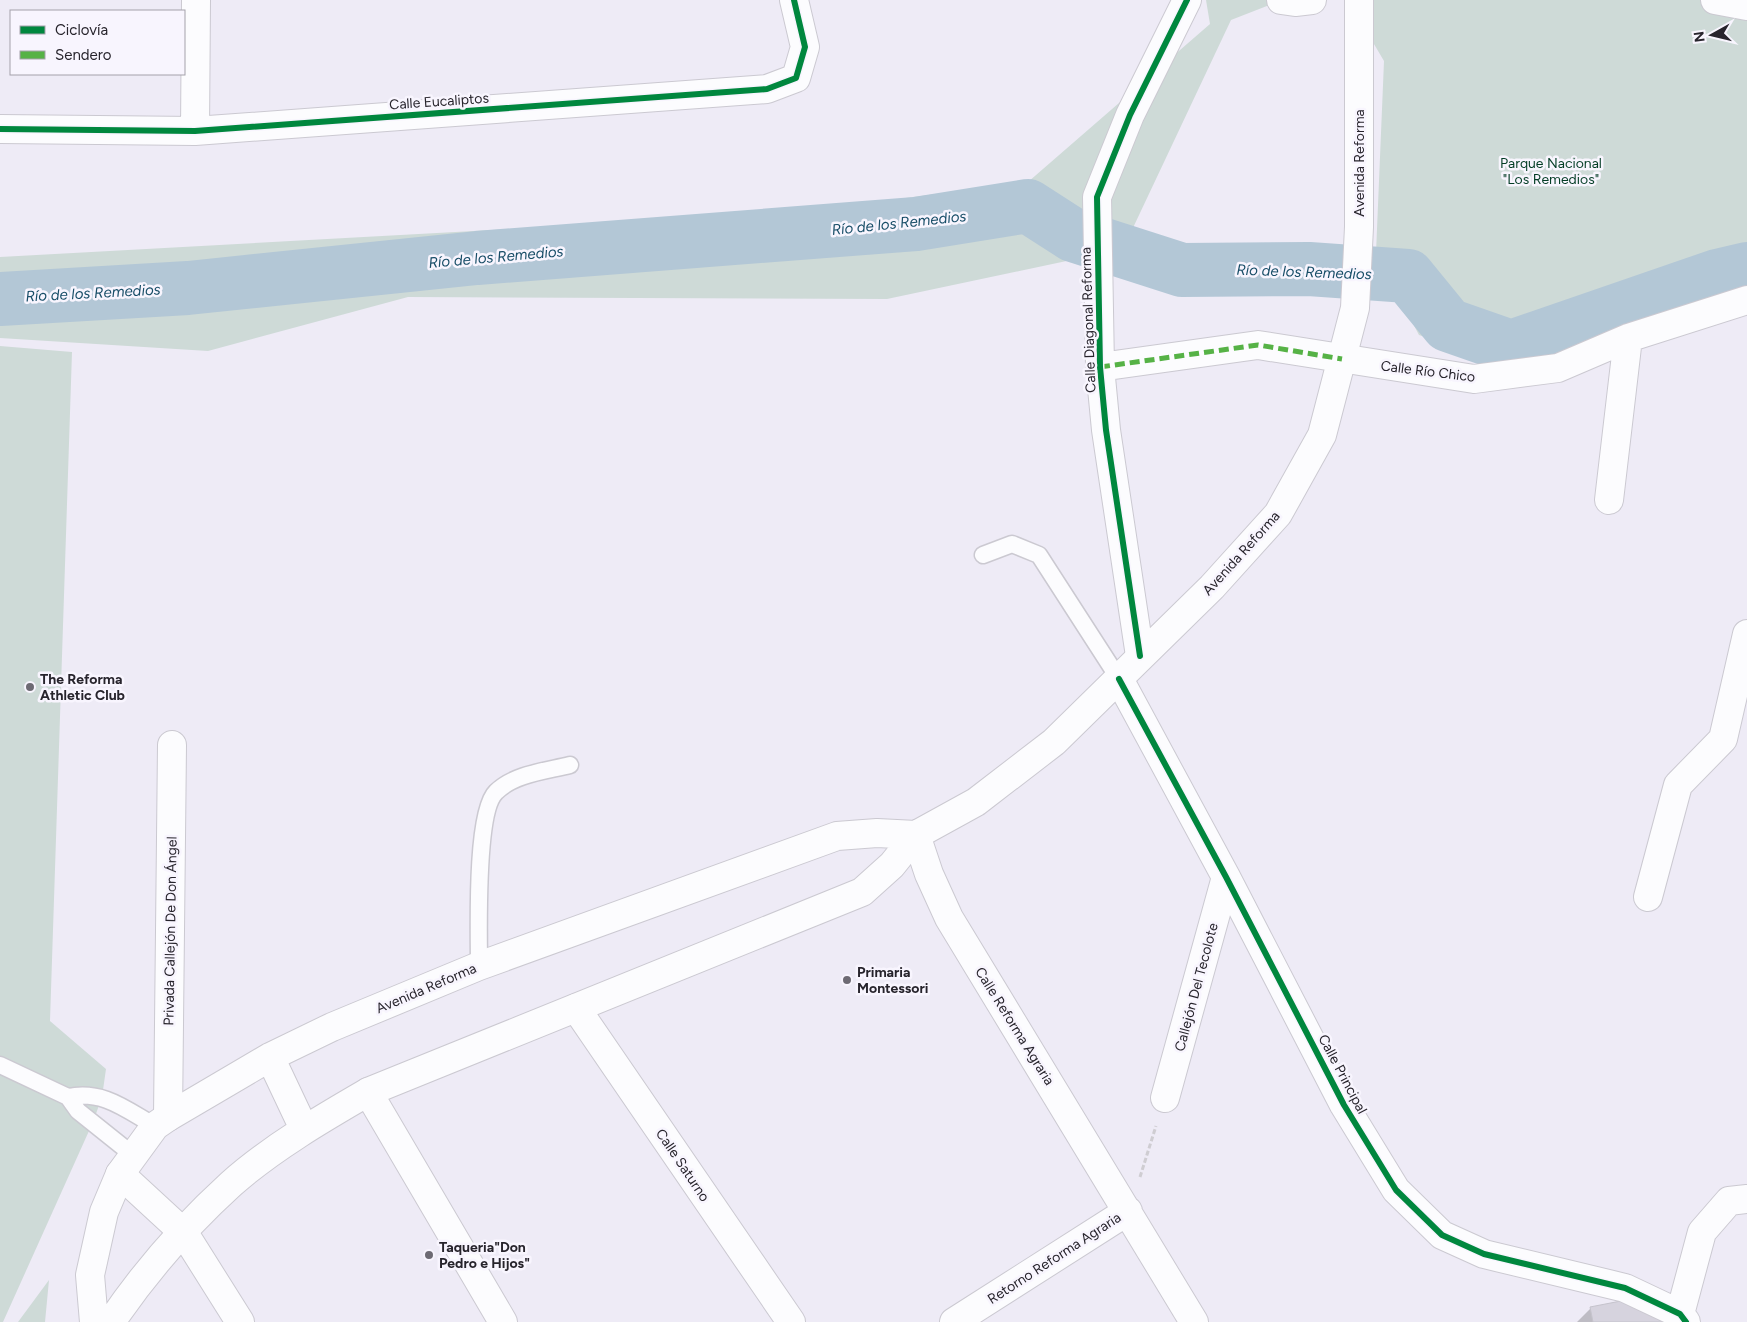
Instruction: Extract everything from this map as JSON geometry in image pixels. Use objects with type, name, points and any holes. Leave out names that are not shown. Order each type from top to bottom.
[{"type":"street","points":[[194,131],[196,0]]},
{"type":"street","name":"Calle Eucaliptos","points":[[0,129],[194,131],[767,88],[796,78],[805,47],[794,0]]},
{"type":"street","name":"Calle Diagonal Reforma","points":[[1140,656],[1106,430],[1100,366],[1097,206],[1130,116],[1187,0]]},
{"type":"street","points":[[1281,0],[1295,2],[1312,0]]},
{"type":"street","name":"Avenida Reforma","points":[[111,1322],[133,1290],[232,1183],[304,1130],[368,1092],[862,892],[892,865],[916,835],[976,802],[1054,742],[1212,587],[1278,514],[1322,435],[1355,308],[1359,227],[1359,0]]},
{"type":"street","points":[[1715,0],[1747,6]]},
{"type":"street","name":"Calle Río Chico","points":[[1100,366],[1258,345],[1474,379],[1558,368],[1628,338],[1747,300]]},
{"type":"street","points":[[1609,500],[1628,338]]},
{"type":"street","points":[[1648,897],[1678,785],[1723,739],[1747,634]]},
{"type":"street","name":"Calle Principal","points":[[1118,679],[1226,877],[1344,1105],[1396,1190],[1442,1235],[1484,1254],[1625,1288],[1683,1318]]},
{"type":"street","name":"Privada Callejón De Don Ángel","points":[[161,1121],[172,745]]},
{"type":"street","name":"Avenida Reforma","points":[[94,1322],[90,1275],[104,1212],[127,1165],[161,1121],[270,1057],[332,1027],[479,966],[837,836],[877,833],[916,835]]},
{"type":"street","name":"Calle Reforma Agraria","points":[[916,835],[929,874],[949,918],[1128,1210],[1194,1322]]},
{"type":"street","name":"Callejón Del Tecolote","points":[[1165,1098],[1226,877]]},
{"type":"street","name":"Calle Saturno","points":[[576,1008],[791,1322]]},
{"type":"street","points":[[270,1057],[304,1130]]},
{"type":"street","points":[[368,1092],[502,1322]]},
{"type":"street","points":[[127,1165],[184,1233],[240,1322]]},
{"type":"street","points":[[1683,1318],[1702,1232],[1729,1201],[1747,1198]]},
{"type":"street","name":"Retorno Reforma Agraria","points":[[954,1322],[1128,1210]]},
{"type":"lane","points":[[983,555],[1012,544],[1039,555],[1118,679]]},
{"type":"lane","points":[[479,966],[479,905],[484,819],[494,793],[512,780],[570,765]]},
{"type":"lane","points":[[0,1064],[68,1097],[78,1111],[127,1165]]},
{"type":"lane","points":[[68,1097],[85,1094],[102,1096],[161,1121]]},
{"type":"path","points":[[1128,1210],[1165,1098]]},
{"type":"green space","points":[[1206,0],[1282,0],[1231,20],[1123,249],[887,299],[408,297],[208,351],[0,338],[0,257],[784,214],[1028,182],[1210,24]]},
{"type":"green space","name":"Parque Nacional \"Los Remedios\"","points":[[1348,0],[1747,0],[1747,290],[1620,328],[1512,366],[1419,335],[1376,253],[1384,61]]},
{"type":"green space","name":"The Reforma Athletic Club","points":[[0,346],[72,352],[50,1021],[106,1069],[102,1097],[93,1122],[3,1322],[0,1322]]},
{"type":"green space","points":[[49,1280],[45,1322],[18,1322]]},
{"type":"building","points":[[1626,1300],[1674,1322],[1593,1322],[1590,1307]]},
{"type":"waterway","name":"Río de los Remedios","points":[[0,299],[188,288],[477,258],[916,224],[1028,206],[1073,235],[1182,270],[1309,269],[1408,276],[1448,325],[1511,347],[1717,276],[1747,269]]},
{"type":"marked path","points":[[1100,367],[1258,345],[1342,359]]},
{"type":"cycle path","points":[[0,129],[195,131],[767,89],[796,78],[805,47],[794,0]]},
{"type":"cycle path","points":[[1140,656],[1106,430],[1100,367],[1097,197],[1130,115],[1187,0]]},
{"type":"cycle path","points":[[1119,679],[1226,877],[1344,1105],[1396,1190],[1442,1235],[1484,1254],[1625,1288],[1680,1314],[1686,1322]]},
{"type":"place","name":"The Reforma Athletic Club","points":[[30,687]]},
{"type":"place","name":"Primaria Montessori","points":[[847,980]]},
{"type":"place","name":"Taqueria\"Don Pedro e Hijos\"","points":[[429,1255]]}]
